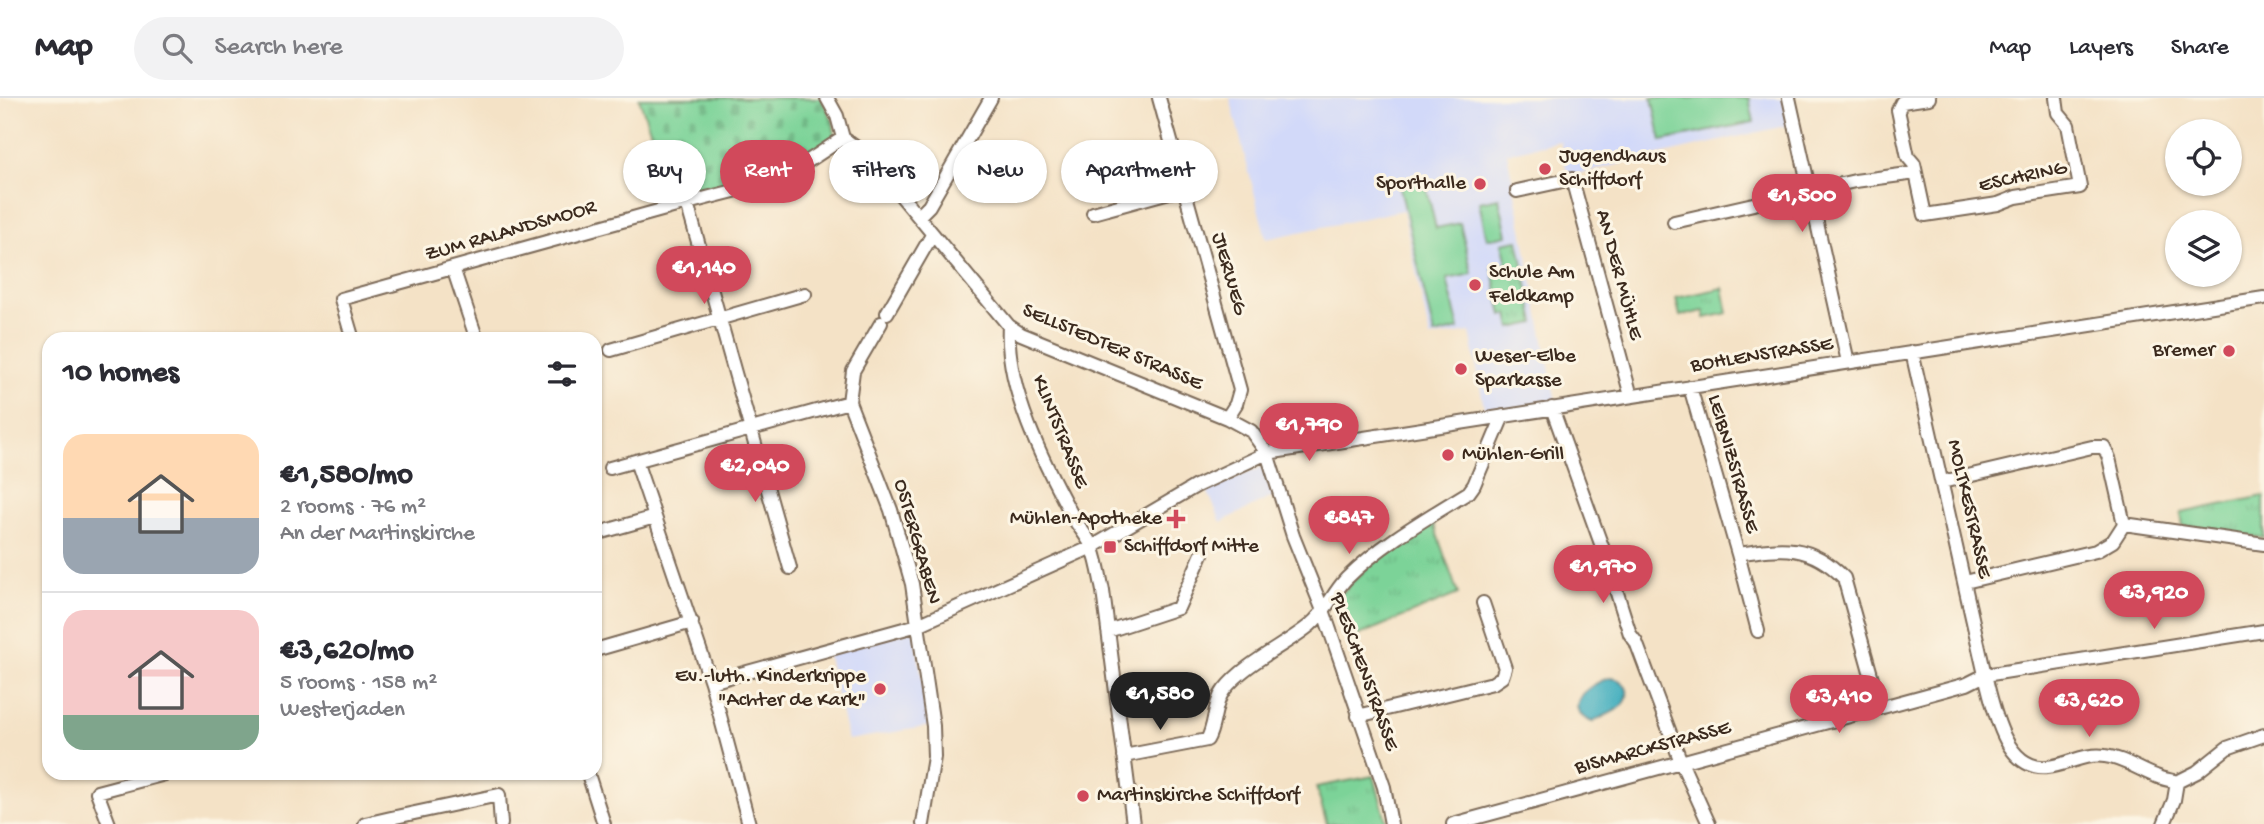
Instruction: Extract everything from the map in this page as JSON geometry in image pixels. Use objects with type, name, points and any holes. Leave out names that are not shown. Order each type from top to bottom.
[{"type":"street","points":[[827,98],[837,116],[843,138]]},
{"type":"street","points":[[919,216],[929,206],[991,98]]},
{"type":"street","name":"JIERWEG","points":[[1159,98],[1171,140]]},
{"type":"street","points":[[1789,98],[1848,362]]},
{"type":"street","name":"ESCHRING","points":[[1929,98],[1902,102],[1898,110],[1925,215],[1998,204],[2016,197],[2080,187],[2068,125],[2058,113],[2056,98]]},
{"type":"street","name":"ZUM RALANDSMOOR","points":[[706,198],[781,179],[843,138]]},
{"type":"street","name":"SELLSTEDTER STRASSE","points":[[843,138],[869,157],[1009,326],[1021,334],[1227,418],[1251,431],[1267,453]]},
{"type":"street","points":[[1674,222],[1855,181],[1916,173]]},
{"type":"street","name":"AN DER MÜHLE","points":[[1517,191],[1572,178],[1631,396]]},
{"type":"street","points":[[687,203],[790,568]]},
{"type":"street","name":"ZUM RALANDSMOOR","points":[[351,332],[341,299],[687,203]]},
{"type":"street","points":[[1093,213],[1129,203]]},
{"type":"street","name":"JIERWEG","points":[[1188,203],[1240,390],[1236,404],[1227,418]]},
{"type":"street","points":[[610,468],[849,402],[853,371],[932,235]]},
{"type":"street","points":[[453,268],[474,332]]},
{"type":"street","points":[[611,350],[805,294]]},
{"type":"street","name":"BOHLENSTRASSE","points":[[711,682],[918,625],[1092,547],[1196,486],[1267,453],[2264,298]]},
{"type":"street","name":"KLINTSTRASSE","points":[[1009,326],[1008,346],[1022,403],[1061,492],[1092,547],[1103,591],[1133,824]]},
{"type":"street","name":"MOLTKESTRASSE","points":[[1912,352],[1985,676],[2007,743],[2026,762],[2046,767],[2091,755],[2107,756],[2177,782]]},
{"type":"street","name":"LEIBNIZSTRASSE","points":[[1690,387],[1738,554],[1772,548],[1807,552],[1829,562],[1844,578],[1880,707]]},
{"type":"street","name":"OSTERGRABEN","points":[[849,402],[891,510],[912,584],[933,726],[934,757],[923,824]]},
{"type":"street","points":[[1552,408],[1604,552],[1630,634],[1636,642],[1681,762],[1709,824]]},
{"type":"street","points":[[1124,755],[1207,740],[1213,731],[1222,693],[1235,678],[1299,634],[1324,613],[1345,580],[1388,544],[1469,492],[1503,416]]},
{"type":"street","points":[[1942,482],[2092,447],[2104,447],[2109,458],[2124,524],[2113,541],[2096,551],[1965,582]]},
{"type":"street","name":"PLESCHENSTRASSE","points":[[1267,453],[1293,536],[1324,613],[1384,787],[1391,824]]},
{"type":"street","points":[[636,461],[711,682],[749,824]]},
{"type":"street","points":[[602,532],[655,517]]},
{"type":"street","points":[[2124,524],[2264,544]]},
{"type":"street","points":[[1108,631],[1178,608],[1202,554]]},
{"type":"street","points":[[1738,554],[1758,631]]},
{"type":"street","points":[[1358,716],[1493,683],[1502,677],[1505,668],[1483,603]]},
{"type":"street","points":[[602,648],[692,622]]},
{"type":"street","name":"BISMARCKSTRASSE","points":[[1453,824],[1967,684],[1985,676],[2264,631]]},
{"type":"street","points":[[2164,824],[2174,800],[2177,782],[2197,772],[2227,748],[2264,735]]},
{"type":"street","points":[[109,824],[97,792],[142,780]]},
{"type":"street","points":[[590,780],[604,824]]},
{"type":"street","points":[[365,824],[390,821],[499,796],[501,824]]},
{"type":"shaded area","name":"Schule Am Feldkamp","points":[[1230,98],[1783,98],[1789,125],[1568,176],[1560,141],[1507,153],[1556,402],[1485,413],[1470,332],[1430,338],[1403,210],[1266,239]]},
{"type":"shaded area","points":[[1264,466],[1274,496],[1221,522],[1207,490]]},
{"type":"shaded area","name":"Ev.-luth. Kinderkrippe \"Achter de Kark\"","points":[[914,630],[930,726],[848,740],[827,652]]},
{"type":"green space","points":[[639,98],[821,98],[833,121],[835,136],[815,151],[815,140],[720,140],[720,190],[706,194],[706,140],[653,140]]},
{"type":"green space","points":[[1652,98],[1749,98],[1754,122],[1661,141]]},
{"type":"green space","points":[[1424,177],[1436,228],[1460,223],[1472,274],[1447,279],[1459,329],[1434,335],[1399,183]]},
{"type":"green space","points":[[1499,198],[1507,235],[1487,239],[1479,202]]},
{"type":"green space","points":[[1518,240],[1535,323],[1511,328],[1508,314],[1502,315],[1492,266],[1507,263],[1502,243]]},
{"type":"green space","points":[[1723,288],[1728,313],[1705,318],[1704,311],[1680,316],[1676,298]]},
{"type":"green space","points":[[2264,496],[2264,538],[2183,526],[2181,513]]},
{"type":"green space","points":[[1432,520],[1458,594],[1352,638],[1333,605],[1366,569]]},
{"type":"green space","points":[[1374,776],[1387,824],[1327,824],[1316,787]]},
{"type":"water","points":[[1610,678],[1624,684],[1627,690],[1625,702],[1616,710],[1592,722],[1582,716],[1578,703],[1586,690]]},
{"type":"place","name":"Jugendhaus Schiffdorf","points":[[1545,169]]},
{"type":"place","name":"Sporthalle","points":[[1480,184]]},
{"type":"place","name":"Schule Am Feldkamp","points":[[1475,285]]},
{"type":"place","name":"Bremer","points":[[2229,351]]},
{"type":"place","name":"Weser-Elbe Sparkasse","points":[[1461,369]]},
{"type":"place","name":"Mühlen-Grill","points":[[1448,455]]},
{"type":"place","name":"Mühlen-Apotheke","points":[[1176,519]]},
{"type":"place","name":"Schiffdorf Mitte","points":[[1110,547]]},
{"type":"place","name":"Ev.-luth. Kinderkrippe \"Achter de Kark\"","points":[[880,689]]},
{"type":"place","name":"Martinskirche Schiffdorf","points":[[1083,796]]}]
